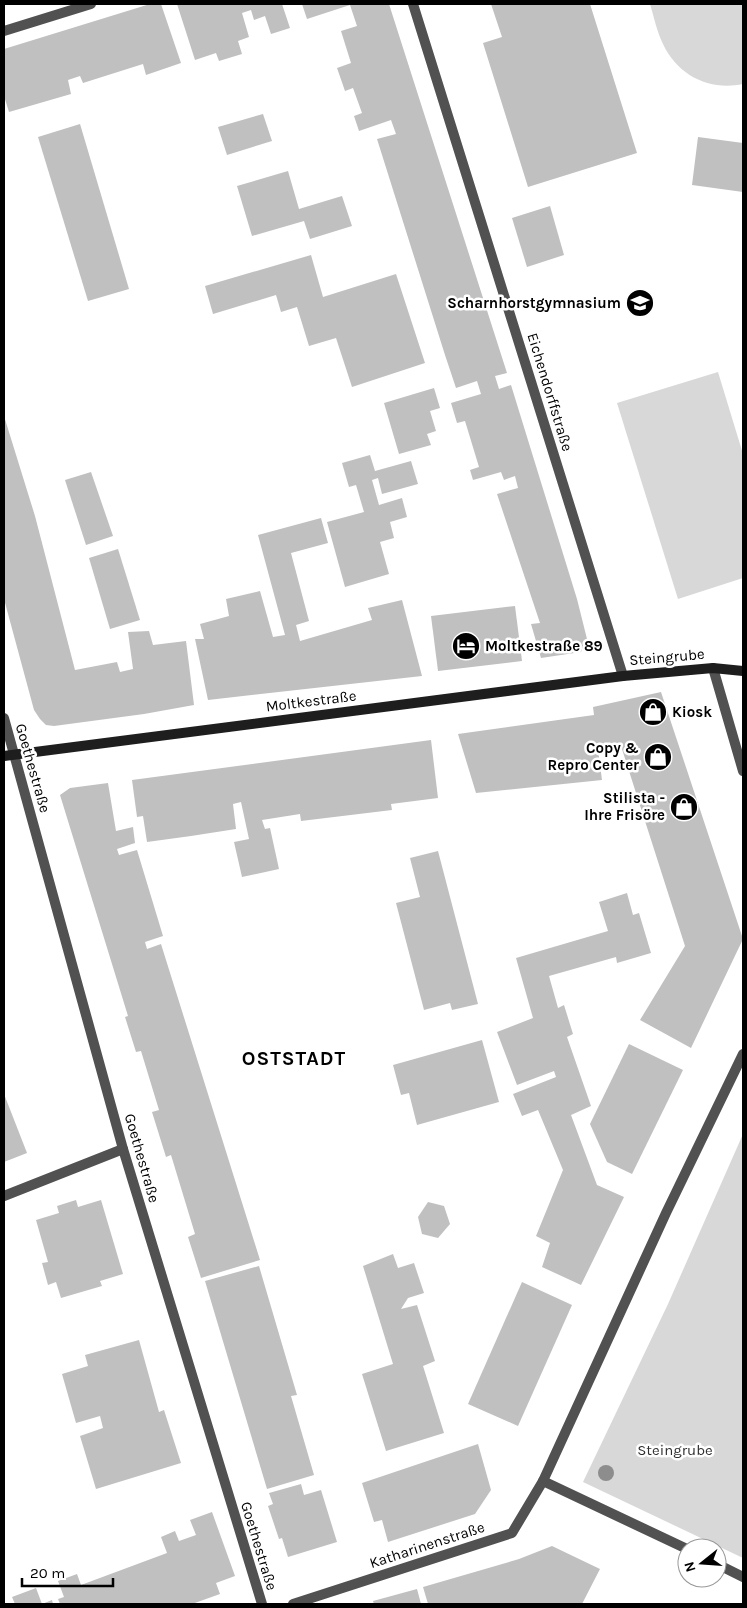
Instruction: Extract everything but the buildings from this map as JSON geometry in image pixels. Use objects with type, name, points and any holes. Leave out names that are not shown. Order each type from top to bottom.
[{"type":"street","points":[[4,31],[91,4]]},
{"type":"street","name":"Eichendorffstraße","points":[[413,4],[623,676]]},
{"type":"street","name":"Steingrube","points":[[623,676],[713,668],[743,671]]},
{"type":"street","name":"Steingrube","points":[[713,668],[743,771]]},
{"type":"street","name":"Moltkestraße","points":[[9,755],[623,676]]},
{"type":"street","name":"Goethestraße","points":[[4,718],[9,755],[123,1149],[262,1604]]},
{"type":"street","points":[[677,1544],[543,1481],[666,1213],[743,1054]]},
{"type":"street","points":[[4,1196],[123,1149]]},
{"type":"street","name":"Katharinenstraße","points":[[293,1604],[512,1533],[543,1481]]},
{"type":"street","points":[[727,1569],[743,1577]]},
{"type":"green space","points":[[650,4],[743,4],[743,84],[731,86],[707,83],[686,73],[669,55],[663,44]]},
{"type":"green space","points":[[718,372],[743,454],[743,578],[678,599],[617,403]]},
{"type":"green space","name":"Steingrube","points":[[743,1134],[743,1558],[727,1550],[727,1538],[701,1538],[583,1482],[668,1304]]},
{"type":"place","name":"Scharnhorstgymnasium","points":[[640,303]]},
{"type":"place","name":"Moltkestraße 89","points":[[466,646]]},
{"type":"place","name":"Kiosk","points":[[653,712]]},
{"type":"place","name":"Copy & Repro Center","points":[[658,757]]},
{"type":"place","name":"Stilista - Ihre Frisöre","points":[[684,807]]},
{"type":"district","name":"OSTSTADT","points":[[294,1058]]}]
